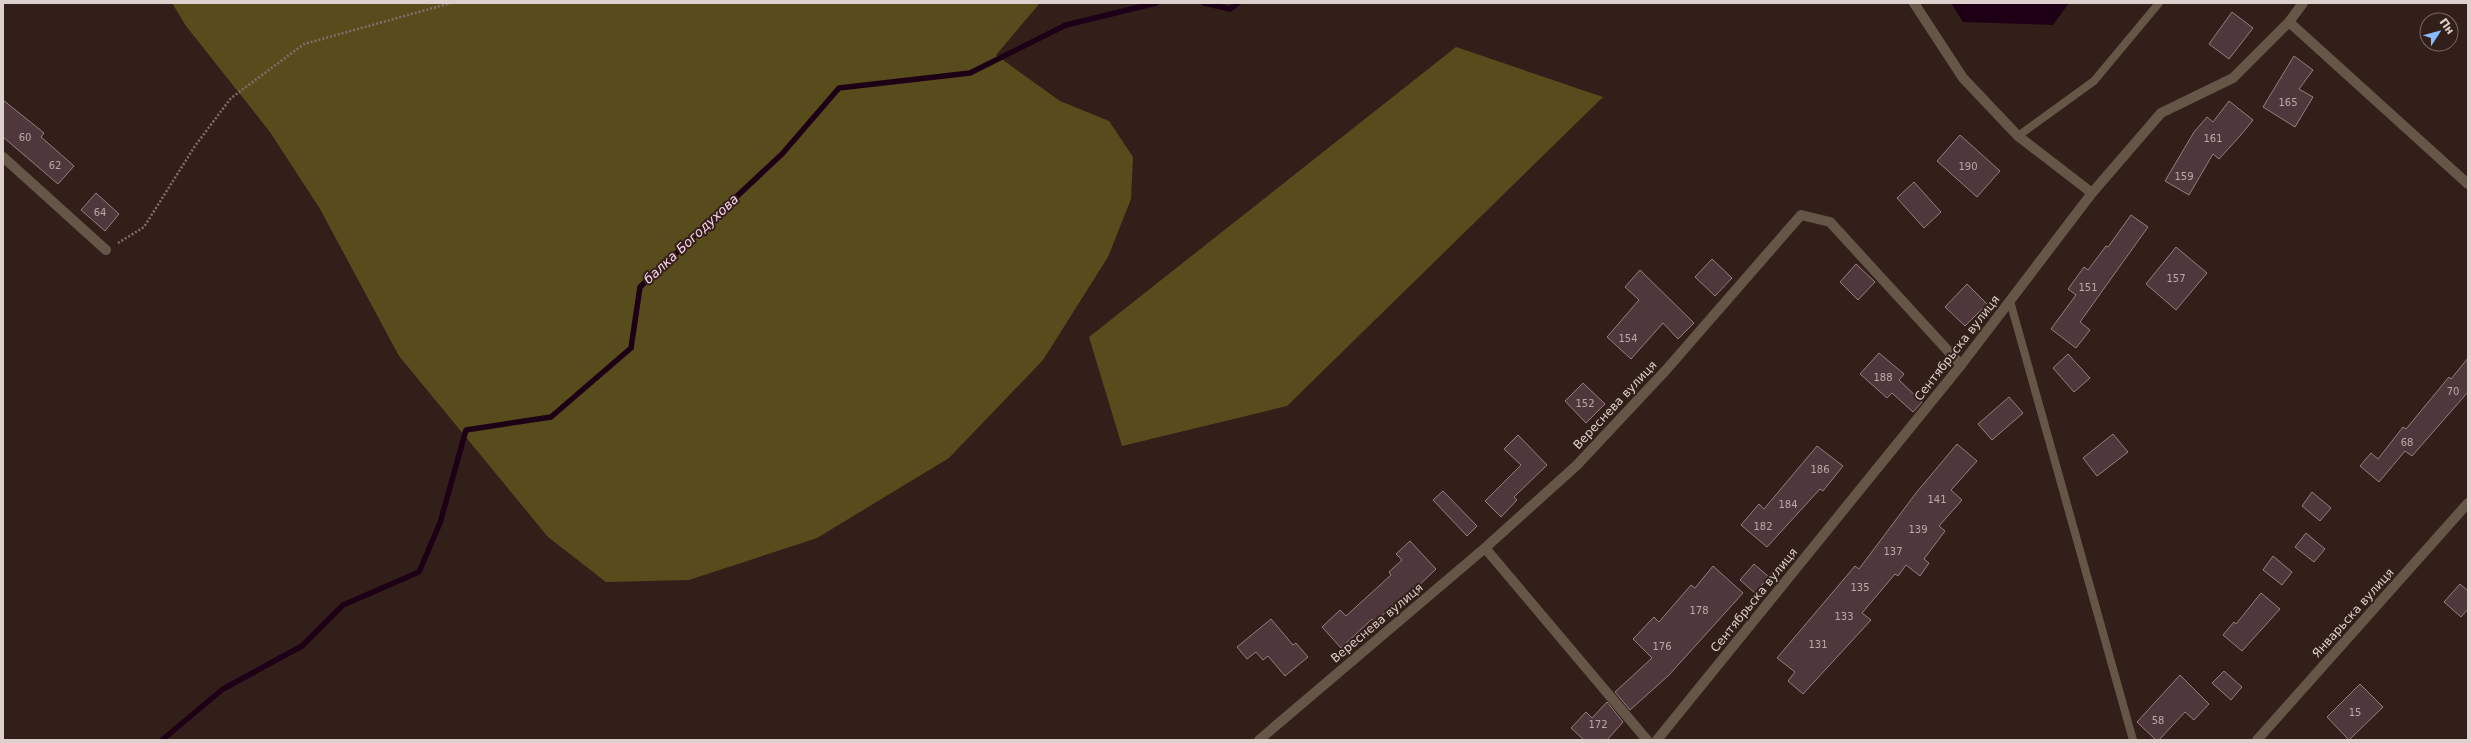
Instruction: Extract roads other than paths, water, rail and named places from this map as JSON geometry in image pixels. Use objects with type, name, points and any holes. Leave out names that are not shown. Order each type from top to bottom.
[{"type":"street","points":[[1914,3],[1963,78],[2018,136],[2092,193]]},
{"type":"street","name":"Сентябрьска вулиця","points":[[1657,740],[1961,365],[2092,193],[2161,113],[2233,78],[2289,22],[2303,3]]},
{"type":"street","points":[[2289,22],[2468,184]]},
{"type":"street","points":[[3,157],[106,250]]},
{"type":"street","name":"Вереснева вулиця","points":[[1259,740],[1485,548],[1577,465],[1666,370],[1801,215],[1830,222],[1961,365]]},
{"type":"street","name":"Январьска вулиця","points":[[2257,740],[2468,503]]},
{"type":"street","points":[[1485,548],[1647,740]]},
{"type":"lane","points":[[2018,136],[2094,81],[2159,3]]},
{"type":"lane","points":[[2010,301],[2133,740]]},
{"type":"waterway","name":"балка Богодухова","points":[[162,740],[223,689],[302,646],[343,605],[419,572],[440,523],[466,430],[551,417],[631,348],[640,287],[782,154],[839,88],[970,73],[1066,25],[1156,3]]},
{"type":"waterway","name":"балка Богодухова","points":[[1204,3],[1230,9],[1238,3]]}]
